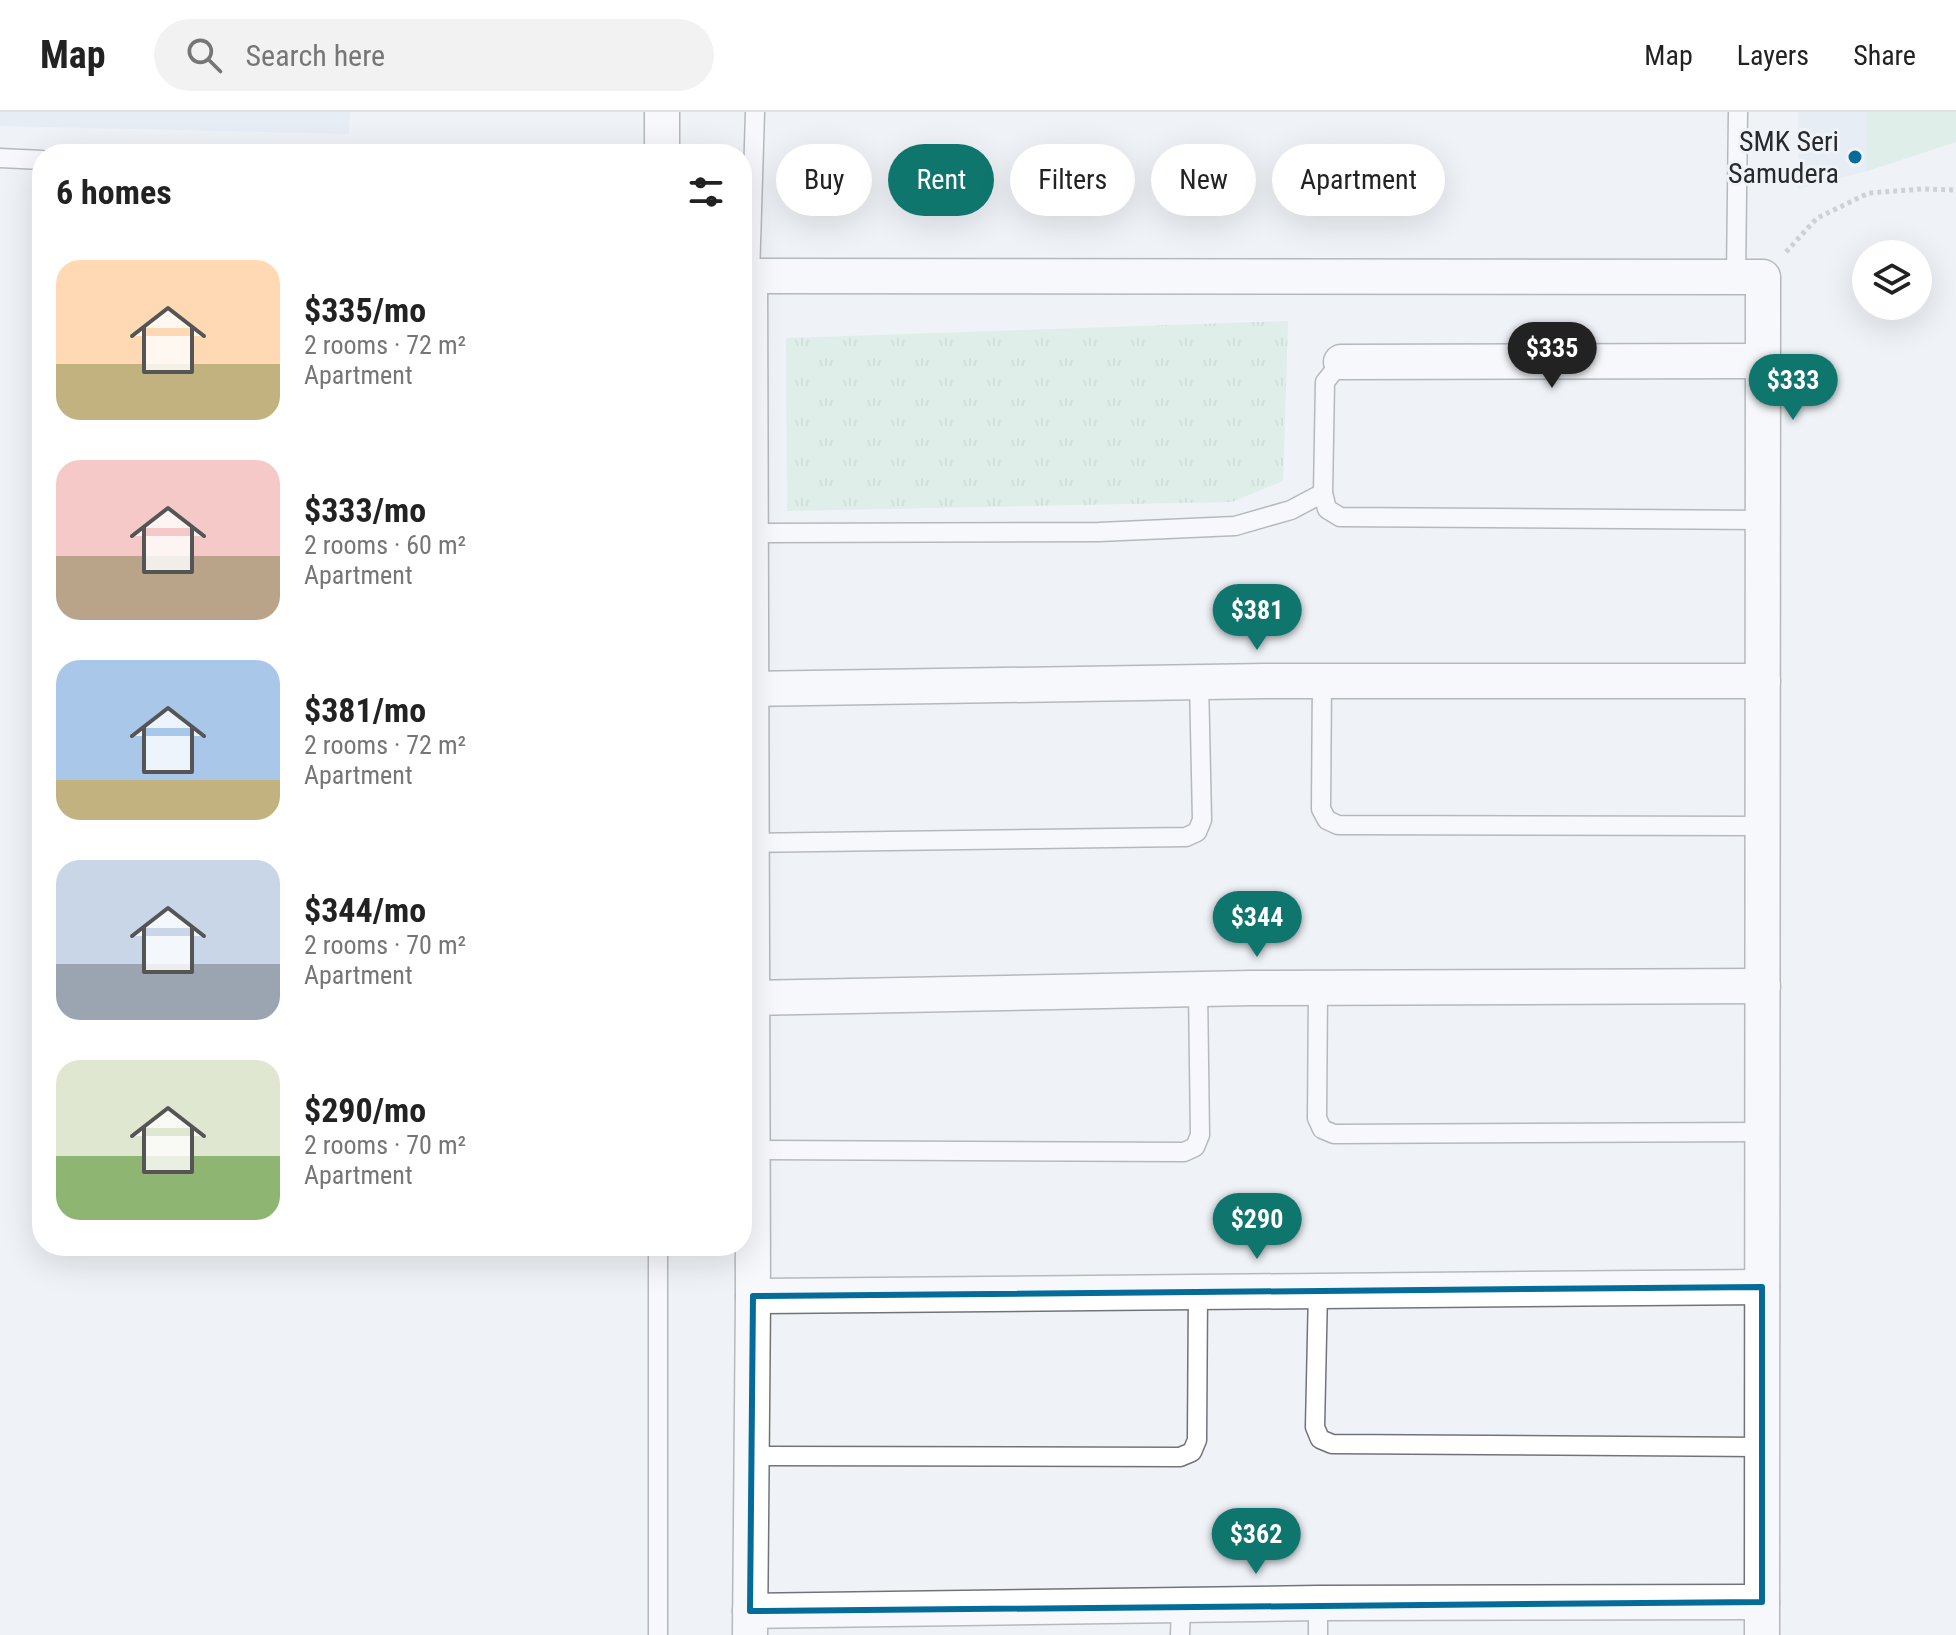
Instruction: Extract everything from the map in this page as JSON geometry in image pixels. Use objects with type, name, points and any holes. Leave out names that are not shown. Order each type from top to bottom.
[{"type":"street","points":[[662,112],[662,144]]},
{"type":"street","points":[[752,276],[1750,277],[1764,361],[1763,1132],[1762,1618],[750,1623],[752,689],[1199,681],[1763,681]]},
{"type":"street","points":[[1341,362],[1764,361]]},
{"type":"street","points":[[752,998],[1318,988],[1763,986]]},
{"type":"street","points":[[753,1296],[1762,1287]]},
{"type":"lane","points":[[752,167],[755,112]]},
{"type":"lane","points":[[1738,112],[1750,277]]},
{"type":"lane","points":[[0,158],[32,160]]},
{"type":"lane","points":[[1341,362],[1325,382],[1323,493],[1327,509],[1340,517],[1763,520]]},
{"type":"lane","points":[[752,533],[1099,532],[1235,526],[1291,510],[1323,493]]},
{"type":"lane","points":[[752,843],[1186,837],[1197,832],[1202,820],[1199,681]]},
{"type":"lane","points":[[1322,681],[1321,809],[1327,820],[1338,825],[1763,826]]},
{"type":"lane","points":[[1318,988],[1317,1118],[1322,1129],[1334,1134],[1763,1132]]},
{"type":"lane","points":[[752,1150],[1184,1152],[1195,1147],[1200,1135],[1198,990]]},
{"type":"lane","points":[[658,1256],[658,1635]]},
{"type":"lane","points":[[751,1456],[1180,1457],[1192,1452],[1197,1440],[1198,1290]]},
{"type":"lane","points":[[1318,1290],[1315,1427],[1320,1439],[1332,1444],[1762,1447]]},
{"type":"path","points":[[1750,277],[1817,218],[1869,193],[1956,190]]},
{"type":"highlighted area","points":[[1762,1287],[1762,1602],[750,1611],[753,1296]]},
{"type":"shaded area","points":[[0,112],[350,112],[349,134],[0,126]]},
{"type":"shaded area","name":"SMK Seri Samudera","points":[[1798,112],[1956,112],[1956,142],[1867,171],[1798,189]]},
{"type":"green space","points":[[1867,112],[1956,112],[1956,142],[1867,171]]},
{"type":"green space","points":[[1288,321],[1283,481],[1232,502],[787,511],[786,338]]},
{"type":"place","name":"SMK Seri Samudera","points":[[1855,157]]}]
